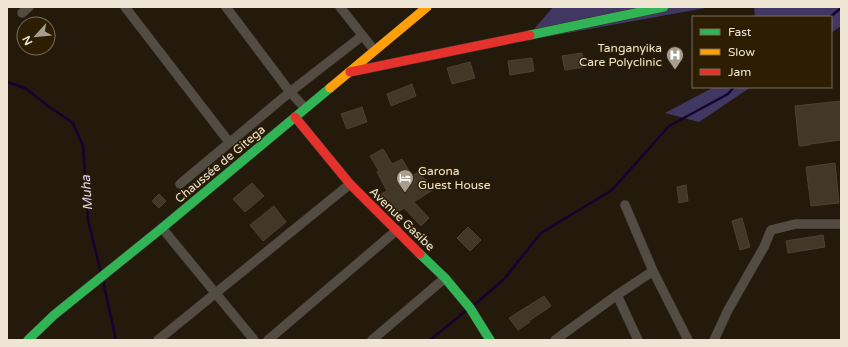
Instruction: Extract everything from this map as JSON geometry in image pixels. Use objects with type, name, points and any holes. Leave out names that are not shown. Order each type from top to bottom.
[{"type":"street","points":[[125,7],[229,142]]},
{"type":"street","points":[[226,7],[290,92],[305,108]]},
{"type":"street","points":[[340,7],[374,50]]},
{"type":"street","name":"Chaussée de Gitega","points":[[28,340],[54,315],[162,228],[427,7]]},
{"type":"street","points":[[350,72],[664,7]]},
{"type":"street","points":[[180,184],[290,92],[362,36]]},
{"type":"street","name":"Avenue Gasibe","points":[[295,116],[350,184],[445,278],[470,308],[490,340]]},
{"type":"street","points":[[158,340],[350,184]]},
{"type":"street","points":[[625,205],[653,271],[688,340]]},
{"type":"street","points":[[714,340],[728,310],[764,247],[771,230],[796,224],[841,224]]},
{"type":"street","points":[[162,228],[254,340]]},
{"type":"street","points":[[268,340],[397,230]]},
{"type":"street","points":[[555,340],[653,271]]},
{"type":"street","points":[[372,340],[445,278]]},
{"type":"street","points":[[617,295],[638,340]]},
{"type":"shaded area","points":[[553,7],[711,7],[540,38],[535,28]]},
{"type":"shaded area","points":[[754,7],[841,7],[841,26],[832,32],[832,16],[755,16]]},
{"type":"shaded area","points":[[712,88],[750,88],[699,122],[665,113]]},
{"type":"building","points":[[582,53],[584,67],[565,70],[562,56]]},
{"type":"building","points":[[532,58],[534,71],[510,75],[508,61]]},
{"type":"building","points":[[470,62],[475,78],[452,84],[447,68]]},
{"type":"building","points":[[412,84],[416,96],[391,106],[387,94]]},
{"type":"building","points":[[841,101],[841,140],[799,146],[795,106]]},
{"type":"building","points":[[362,107],[367,122],[347,129],[341,114]]},
{"type":"building","points":[[383,149],[392,164],[402,159],[412,176],[418,172],[434,189],[414,202],[429,218],[421,226],[404,208],[394,215],[375,197],[387,191],[377,172],[379,171],[370,156]]},
{"type":"building","points":[[835,163],[839,203],[811,206],[806,167]]},
{"type":"building","points":[[252,183],[264,196],[245,212],[233,199]]},
{"type":"building","points":[[686,185],[688,201],[679,203],[677,187]]},
{"type":"building","points":[[159,194],[166,201],[159,208],[152,201]]},
{"type":"building","points":[[274,206],[286,222],[263,241],[250,225]]},
{"type":"building","points":[[742,218],[750,247],[740,250],[732,221]]},
{"type":"building","points":[[468,227],[481,240],[470,251],[457,238]]},
{"type":"building","points":[[823,235],[825,247],[788,253],[786,241]]},
{"type":"building","points":[[544,296],[551,306],[518,330],[509,318]]},
{"type":"waterway","points":[[831,16],[841,8]]},
{"type":"waterway","name":"Muha","points":[[7,82],[25,88],[73,123],[83,146],[88,220],[101,273]]},
{"type":"waterway","points":[[473,306],[504,279],[541,233],[612,190],[669,126],[728,94],[733,88]]},
{"type":"waterway","name":"Muha","points":[[103,281],[116,340]]},
{"type":"waterway","points":[[430,340],[467,310]]},
{"type":"traffic: fast","points":[[530,35],[664,7]]},
{"type":"traffic: fast","points":[[28,340],[54,315],[162,228],[330,88]]},
{"type":"traffic: fast","points":[[420,254],[445,278],[470,308],[490,340]]},
{"type":"traffic: slow","points":[[330,88],[427,7]]},
{"type":"traffic: jam","points":[[350,72],[530,35]]},
{"type":"traffic: jam","points":[[295,117],[350,184],[420,254]]},
{"type":"place","name":"Tanganyika Care Polyclinic","points":[[675,70]]},
{"type":"place","name":"Garona Guest House","points":[[405,193]]}]
